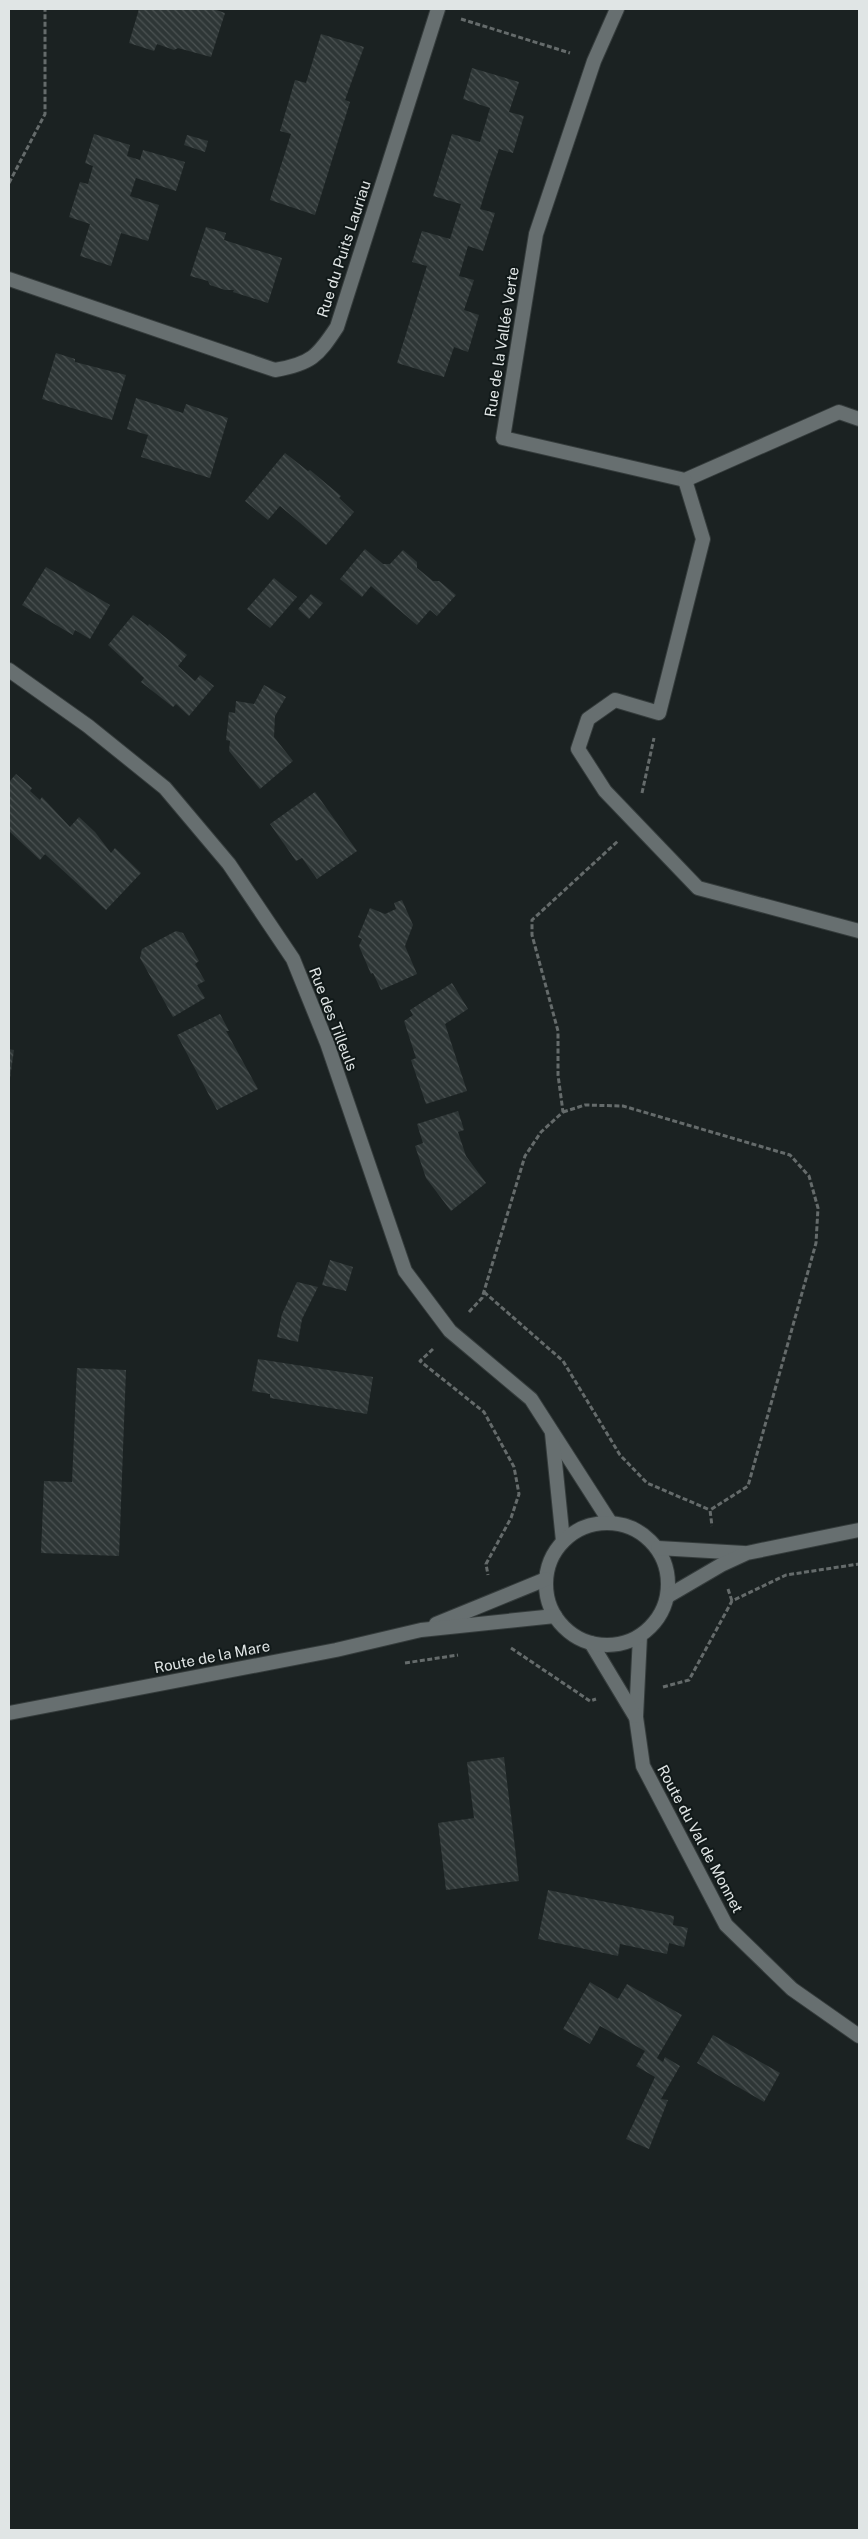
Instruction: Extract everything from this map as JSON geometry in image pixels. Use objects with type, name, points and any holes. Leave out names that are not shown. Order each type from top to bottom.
[{"type":"street","name":"Rue de la Vallée Verte","points":[[617,9],[594,61],[536,234],[503,438],[685,480]]},
{"type":"street","name":"Rue du Puits Lauriau","points":[[9,278],[276,370],[294,367],[320,353],[337,327],[435,10]]},
{"type":"street","points":[[859,419],[839,412],[685,480],[703,539],[659,713],[615,700],[588,719],[578,749],[605,791],[698,888],[859,931]]},
{"type":"street","name":"Rue des Tilleuls","points":[[9,670],[88,726],[165,788],[229,864],[292,959],[327,1043],[404,1271],[450,1331],[531,1399],[610,1522]]},
{"type":"street","name":"Rue des Tilleuls","points":[[552,1430],[563,1541]]},
{"type":"street","points":[[610,1522],[629,1526],[645,1535],[658,1548],[669,1580],[668,1596],[654,1624],[640,1636],[625,1643],[608,1646],[577,1638],[564,1628],[555,1616],[547,1598],[546,1579],[554,1552],[563,1541],[577,1530],[593,1524],[610,1522]]},
{"type":"street","points":[[668,1596],[720,1565],[747,1553],[859,1530]]},
{"type":"street","points":[[658,1548],[747,1553]]},
{"type":"street","name":"Route de la Mare","points":[[421,1630],[546,1579]]},
{"type":"street","name":"Route de la Mare","points":[[9,1713],[336,1650],[421,1630],[555,1616]]},
{"type":"street","name":"Route du Val de Monnet","points":[[640,1636],[629,1692],[636,1717],[643,1766],[726,1924],[792,1989],[859,2036]]},
{"type":"street","points":[[591,1643],[629,1692]]},
{"type":"path","points":[[9,183],[45,114],[45,9]]},
{"type":"path","points":[[435,10],[594,61]]},
{"type":"path","points":[[563,1112],[558,1075],[558,1031],[532,935],[532,920],[636,824],[659,713]]},
{"type":"path","points":[[494,1600],[486,1564],[511,1518],[519,1494],[514,1467],[484,1412],[420,1361],[482,1298],[525,1156],[541,1132],[563,1112],[585,1105],[623,1106],[790,1155],[809,1176],[818,1208],[816,1243],[748,1486],[710,1510]]},
{"type":"path","points":[[484,1292],[563,1361],[620,1455],[647,1483],[710,1510]]},
{"type":"path","points":[[710,1510],[715,1552]]},
{"type":"path","points":[[502,1622],[510,1647],[590,1701],[689,1680],[732,1601],[786,1575],[859,1564]]},
{"type":"path","points":[[720,1565],[732,1601]]},
{"type":"path","points":[[404,1663],[462,1654]]},
{"type":"building","points":[[139,9],[213,9],[225,13],[211,57],[178,48],[174,50],[157,44],[154,51],[129,43]]},
{"type":"building","points":[[321,34],[364,47],[345,100],[350,102],[315,215],[270,200],[291,134],[280,131],[295,80],[306,83]]},
{"type":"building","points":[[472,68],[519,82],[509,112],[524,116],[513,153],[499,149],[489,179],[480,209],[495,213],[483,251],[468,246],[459,276],[474,280],[464,310],[479,315],[468,352],[454,347],[444,377],[397,363],[427,266],[412,262],[422,231],[450,239],[461,204],[433,196],[452,134],[480,142],[490,108],[463,99]]},
{"type":"building","points":[[94,134],[130,145],[127,156],[140,160],[143,150],[185,162],[176,191],[136,178],[130,196],[159,205],[148,241],[121,233],[111,266],[80,256],[90,224],[69,217],[80,182],[88,184],[93,166],[85,163]]},
{"type":"building","points":[[187,135],[208,141],[205,152],[184,145]]},
{"type":"building","points":[[206,227],[226,233],[224,240],[282,258],[268,303],[233,292],[234,290],[225,290],[210,285],[208,281],[190,276]]},
{"type":"building","points":[[56,353],[75,359],[75,362],[126,375],[112,420],[42,399]]},
{"type":"building","points":[[136,398],[183,413],[186,404],[228,418],[210,478],[141,457],[148,435],[127,429]]},
{"type":"building","points":[[285,453],[308,471],[310,470],[341,496],[339,498],[354,512],[326,545],[280,506],[268,520],[245,501]]},
{"type":"building","points":[[365,549],[383,564],[390,564],[403,550],[417,562],[417,568],[433,581],[439,581],[456,595],[437,616],[430,610],[417,625],[371,586],[362,597],[340,579]]},
{"type":"building","points":[[46,567],[110,605],[90,639],[75,630],[73,635],[22,605]]},
{"type":"building","points":[[274,578],[297,597],[270,628],[247,609]]},
{"type":"building","points":[[311,594],[323,603],[309,619],[298,609]]},
{"type":"building","points":[[133,615],[148,626],[149,624],[187,655],[178,666],[195,681],[200,675],[214,686],[189,716],[176,704],[173,707],[141,682],[144,678],[108,645]]},
{"type":"building","points":[[264,685],[286,697],[275,716],[274,737],[293,761],[260,789],[229,751],[230,741],[226,740],[229,712],[235,713],[236,701],[254,704]]},
{"type":"building","points":[[16,774],[32,788],[30,791],[40,800],[42,797],[70,827],[79,817],[95,832],[111,853],[115,848],[141,873],[106,910],[45,854],[40,860],[9,831],[9,782]]},
{"type":"building","points":[[315,792],[357,851],[317,879],[302,858],[296,861],[270,824]]},
{"type":"building","points":[[402,900],[413,925],[405,946],[417,974],[381,990],[373,973],[371,974],[359,946],[362,939],[358,937],[370,908],[385,914],[396,909],[394,903]]},
{"type":"building","points":[[176,931],[183,933],[199,961],[195,964],[205,981],[197,985],[205,998],[173,1017],[140,958],[142,949]]},
{"type":"building","points":[[452,983],[468,1009],[445,1024],[467,1091],[426,1104],[411,1060],[416,1058],[404,1021],[413,1015],[410,1010]]},
{"type":"building","points":[[220,1014],[229,1031],[226,1031],[258,1089],[217,1110],[177,1035]]},
{"type":"building","points":[[9,1049],[14,1050],[10,1078],[9,1078]]},
{"type":"building","points":[[458,1111],[464,1130],[458,1132],[466,1156],[486,1183],[451,1211],[426,1178],[415,1146],[423,1143],[417,1124]]},
{"type":"building","points":[[330,1260],[353,1267],[346,1291],[322,1285]]},
{"type":"building","points":[[297,1282],[318,1287],[302,1319],[298,1342],[277,1337],[282,1314]]},
{"type":"building","points":[[258,1359],[373,1377],[367,1414],[270,1398],[270,1394],[252,1391]]},
{"type":"building","points":[[77,1368],[126,1370],[119,1556],[41,1553],[44,1481],[72,1482]]},
{"type":"building","points":[[504,1757],[519,1881],[446,1890],[438,1823],[474,1818],[467,1762]]},
{"type":"building","points":[[548,1890],[674,1916],[673,1925],[688,1928],[684,1947],[669,1943],[667,1954],[620,1944],[618,1956],[538,1939]]},
{"type":"building","points":[[590,1982],[618,1999],[627,1984],[682,2015],[657,2058],[663,2062],[665,2057],[680,2066],[661,2099],[668,2100],[649,2149],[626,2139],[655,2077],[636,2066],[645,2051],[600,2026],[590,2044],[563,2029]]},
{"type":"building","points":[[713,2035],[780,2073],[764,2102],[697,2063]]}]
